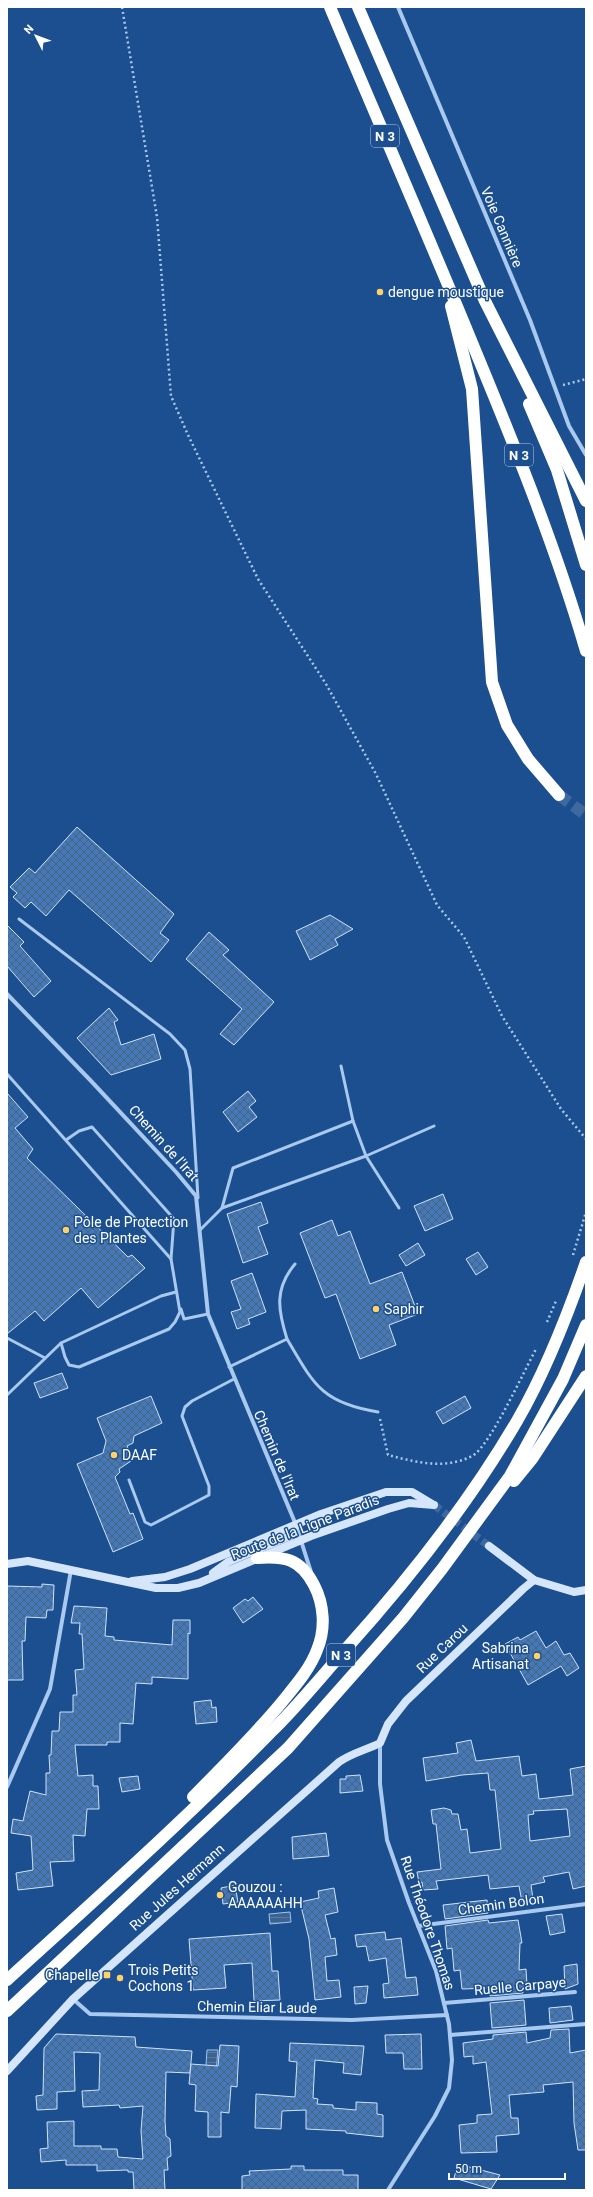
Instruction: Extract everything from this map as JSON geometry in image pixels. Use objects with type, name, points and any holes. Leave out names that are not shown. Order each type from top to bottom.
[{"type":"highway","name":"N 3","points":[[330,7],[440,264],[528,479],[570,596],[586,651]]},
{"type":"highway","name":"N 3","points":[[358,7],[557,470],[586,566]]},
{"type":"highway","points":[[461,245],[486,301],[586,501]]},
{"type":"highway","points":[[440,264],[472,389],[492,682],[511,731],[528,759],[559,795]]},
{"type":"highway","name":"N 3","points":[[7,1980],[142,1857],[272,1732],[386,1604],[424,1556],[487,1470],[518,1419],[568,1315],[586,1262]]},
{"type":"highway","name":"N 3","points":[[442,1569],[510,1476],[563,1379],[586,1325]]},
{"type":"highway","name":"N 3","points":[[7,2011],[288,1748],[404,1618],[532,1459],[586,1376]]},
{"type":"highway","name":"N 3","points":[[35,1955],[263,1726],[301,1680],[318,1649],[323,1620],[320,1596],[309,1575],[294,1562],[280,1557],[256,1558]]},
{"type":"main road","name":"Route de la Ligne Paradis","points":[[7,1564],[28,1561],[126,1582],[156,1588],[178,1588],[199,1582],[300,1540],[388,1509],[409,1503],[434,1505],[412,1492],[386,1492],[296,1525],[190,1569],[165,1577],[126,1582]]},
{"type":"main road","points":[[199,1582],[228,1562],[290,1536],[296,1525]]},
{"type":"main road","points":[[489,1546],[534,1580],[574,1592],[586,1590]]},
{"type":"main road","name":"Rue Carou","points":[[380,1743],[388,1724],[406,1701],[534,1580]]},
{"type":"main road","name":"Rue Jules Hermann","points":[[7,2071],[74,1999],[339,1762],[350,1754],[368,1749],[380,1743]]},
{"type":"street","name":"Voie Cannière","points":[[398,7],[530,320],[569,426],[586,455]]},
{"type":"street","name":"Chemin de l'Irat","points":[[7,994],[176,1172],[196,1196],[208,1314],[296,1525],[320,1596]]},
{"type":"street","points":[[7,1787],[50,1689],[71,1570]]},
{"type":"street","name":"Rue Théodore Thomas","points":[[380,1743],[380,1784],[387,1840],[436,1971],[447,2015],[452,2060],[449,2088],[435,2116],[388,2190]]},
{"type":"street","name":"Chemin Bolon","points":[[418,1926],[586,1904]]},
{"type":"street","name":"Ruelle Carpaye","points":[[444,2003],[574,1992]]},
{"type":"street","name":"Chemin Eliar Laude","points":[[74,1999],[90,2014],[352,2020],[447,2015]]},
{"type":"street","points":[[450,2035],[586,2024]]},
{"type":"lane","points":[[19,919],[170,1034],[184,1050],[190,1069],[200,1230]]},
{"type":"lane","points":[[341,1066],[352,1121],[366,1156],[400,1208]]},
{"type":"lane","points":[[7,1074],[171,1259]]},
{"type":"lane","points":[[222,1208],[233,1168],[352,1121]]},
{"type":"lane","points":[[200,1230],[222,1208],[366,1156],[434,1126]]},
{"type":"lane","points":[[62,1344],[65,1357],[70,1365],[79,1367],[169,1329],[175,1322],[180,1312],[171,1259],[174,1219],[98,1132],[92,1128],[89,1128],[79,1131],[66,1140]]},
{"type":"lane","points":[[295,1264],[287,1274],[280,1291],[279,1313],[287,1339],[306,1371],[320,1388],[333,1399],[353,1408],[378,1412]]},
{"type":"lane","points":[[176,1292],[184,1318],[208,1314]]},
{"type":"lane","points":[[7,1395],[44,1358],[62,1344],[161,1296],[176,1292]]},
{"type":"lane","points":[[7,1338],[44,1358]]},
{"type":"lane","points":[[229,1366],[287,1339]]},
{"type":"lane","points":[[129,1480],[145,1522],[151,1525],[209,1495],[209,1486],[182,1416],[184,1407],[192,1401],[234,1379]]},
{"type":"path","points":[[122,7],[157,217],[171,396],[188,435],[258,580],[326,684],[376,774],[437,905],[464,937],[502,1016],[561,1109],[586,1139]]},
{"type":"path","points":[[555,388],[586,379]]},
{"type":"path","points":[[571,1261],[586,1212]]},
{"type":"path","points":[[547,1324],[558,1296]]},
{"type":"path","points":[[378,1412],[388,1455],[416,1463],[450,1464],[473,1456],[487,1439],[538,1345]]},
{"type":"water","points":[[290,1912],[291,1922],[270,1924],[269,1914]]},
{"type":"water","points":[[207,2050],[218,2050],[216,2072],[206,2065]]},
{"type":"building","points":[[77,827],[174,914],[160,933],[169,940],[151,962],[69,890],[46,916],[31,902],[25,908],[13,897],[17,893],[10,887],[29,868],[35,873]]},
{"type":"building","points":[[330,915],[353,929],[335,939],[338,945],[310,960],[296,931]]},
{"type":"building","points":[[7,925],[24,942],[20,946],[51,981],[34,997],[7,966]]},
{"type":"building","points":[[209,932],[229,950],[223,955],[274,1002],[234,1045],[220,1034],[242,1009],[186,959]]},
{"type":"building","points":[[109,1008],[118,1020],[114,1022],[121,1045],[154,1034],[161,1059],[111,1075],[77,1038]]},
{"type":"building","points":[[248,1091],[256,1101],[249,1107],[257,1117],[238,1132],[223,1112]]},
{"type":"building","name":"Pôle de Protection des Plantes","points":[[7,1093],[28,1117],[15,1128],[33,1149],[27,1158],[128,1257],[132,1255],[145,1268],[98,1308],[81,1288],[44,1321],[35,1311],[7,1334]]},
{"type":"building","points":[[443,1194],[453,1219],[425,1231],[414,1206]]},
{"type":"building","points":[[261,1202],[268,1223],[258,1227],[268,1254],[243,1263],[227,1214]]},
{"type":"building","points":[[332,1220],[338,1236],[350,1231],[370,1284],[402,1272],[418,1314],[389,1325],[396,1345],[360,1359],[336,1294],[325,1298],[300,1233]]},
{"type":"building","points":[[418,1243],[425,1255],[406,1266],[399,1255]]},
{"type":"building","points":[[478,1252],[488,1267],[476,1275],[466,1259]]},
{"type":"building","points":[[252,1273],[266,1312],[248,1319],[250,1324],[237,1329],[231,1312],[241,1309],[231,1281]]},
{"type":"building","points":[[62,1373],[68,1388],[40,1398],[34,1383]]},
{"type":"building","name":"DAAF","points":[[151,1396],[162,1423],[134,1436],[133,1443],[127,1446],[132,1458],[131,1461],[119,1469],[120,1472],[115,1477],[130,1514],[133,1513],[143,1539],[113,1552],[77,1464],[103,1453],[106,1441],[97,1418]]},
{"type":"building","points":[[465,1396],[471,1408],[443,1424],[436,1412]]},
{"type":"building","points":[[42,1584],[54,1585],[53,1610],[47,1610],[46,1618],[26,1617],[25,1641],[22,1641],[23,1680],[7,1680],[7,1586],[42,1587]]},
{"type":"building","points":[[253,1597],[263,1609],[243,1623],[233,1608],[245,1599],[248,1601]]},
{"type":"building","points":[[74,1606],[107,1608],[105,1636],[114,1637],[114,1640],[172,1645],[173,1620],[190,1620],[190,1634],[188,1633],[188,1679],[152,1677],[152,1684],[136,1683],[133,1724],[120,1723],[120,1742],[107,1742],[107,1745],[75,1745],[78,1776],[93,1775],[93,1786],[98,1786],[99,1809],[87,1809],[85,1836],[73,1835],[74,1861],[50,1862],[53,1886],[18,1890],[16,1873],[33,1870],[31,1836],[11,1833],[13,1819],[23,1821],[30,1791],[46,1795],[46,1773],[50,1773],[49,1755],[51,1755],[52,1731],[59,1731],[60,1712],[73,1712],[73,1695],[77,1695],[75,1670],[84,1669],[82,1634],[79,1634],[80,1623],[71,1623]]},
{"type":"building","points":[[536,1631],[546,1648],[556,1641],[564,1655],[570,1653],[579,1668],[567,1676],[561,1666],[528,1685],[505,1644],[518,1637],[520,1640]]},
{"type":"building","points":[[211,1700],[212,1708],[216,1707],[217,1722],[196,1724],[194,1702]]},
{"type":"building","points":[[471,1740],[476,1761],[519,1756],[522,1776],[536,1774],[539,1799],[573,1795],[570,1769],[586,1766],[586,1886],[573,1889],[569,1872],[543,1877],[545,1882],[531,1885],[533,1899],[522,1902],[519,1886],[490,1889],[488,1875],[436,1881],[438,1889],[423,1890],[422,1882],[419,1883],[417,1872],[441,1869],[436,1824],[433,1824],[431,1810],[444,1808],[451,1810],[452,1814],[458,1814],[461,1830],[467,1829],[470,1853],[501,1849],[495,1790],[490,1790],[488,1773],[462,1775],[426,1781],[423,1758],[458,1753],[456,1743]],"holes":[[[567,1809],[570,1836],[530,1841],[528,1815],[534,1814],[533,1811]]]},
{"type":"building","points":[[360,1775],[363,1791],[340,1793],[340,1779],[346,1779],[346,1776]]},
{"type":"building","points":[[138,1776],[140,1789],[122,1792],[119,1778]]},
{"type":"building","points":[[326,1833],[329,1856],[293,1859],[292,1837]]},
{"type":"building","points":[[235,1885],[238,1902],[223,1904],[221,1888]]},
{"type":"building","points":[[334,1888],[338,1912],[325,1915],[331,1939],[335,1938],[337,1955],[325,1957],[327,1981],[339,1980],[341,1997],[315,2000],[309,1939],[300,1902],[319,1898],[318,1891]]},
{"type":"building","points":[[487,1900],[488,1913],[445,1919],[443,1905]]},
{"type":"building","points":[[562,1914],[565,1932],[550,1935],[546,1916]]},
{"type":"building","points":[[488,1920],[489,1923],[518,1920],[522,1943],[520,1943],[519,1970],[526,1969],[527,1985],[522,1986],[523,1993],[490,1996],[489,1988],[462,1989],[460,1970],[454,1971],[452,1948],[447,1949],[445,1926]]},
{"type":"building","points":[[385,1932],[386,1940],[401,1938],[406,1978],[416,1977],[418,1995],[384,1998],[383,1984],[389,1983],[386,1958],[369,1961],[366,1946],[357,1947],[355,1935]]},
{"type":"building","points":[[270,1933],[272,1971],[278,1971],[280,2000],[254,2001],[252,1963],[224,1965],[226,1988],[193,1990],[189,1939]]},
{"type":"building","points":[[577,1964],[578,1984],[565,1989],[564,1966]]},
{"type":"building","points":[[368,1986],[366,2003],[355,2004],[354,1987]]},
{"type":"building","points":[[524,2000],[526,2025],[492,2028],[490,2003]]},
{"type":"building","points":[[571,2006],[573,2020],[550,2023],[549,2008]]},
{"type":"building","points":[[569,2029],[570,2053],[586,2050],[586,2150],[578,2150],[574,2123],[573,2082],[543,2085],[544,2092],[509,2095],[511,2118],[518,2118],[519,2134],[496,2136],[497,2152],[461,2153],[459,2125],[477,2123],[477,2115],[492,2114],[486,2062],[473,2064],[473,2056],[464,2057],[463,2043],[493,2039],[493,2035],[526,2032],[527,2043],[550,2038],[551,2030]]},
{"type":"building","points":[[56,2034],[135,2037],[136,2047],[192,2051],[190,2073],[166,2072],[165,2121],[166,2136],[170,2139],[171,2156],[167,2158],[168,2170],[164,2170],[165,2190],[134,2190],[133,2172],[128,2172],[128,2170],[97,2171],[97,2165],[66,2165],[66,2160],[41,2162],[40,2149],[48,2148],[47,2122],[74,2121],[74,2146],[101,2146],[101,2149],[117,2149],[118,2157],[143,2159],[141,2131],[143,2106],[120,2108],[119,2105],[83,2107],[82,2091],[99,2090],[100,2053],[74,2052],[75,2091],[57,2092],[57,2109],[37,2110],[36,2096],[43,2095],[44,2048]]},
{"type":"building","points":[[421,2034],[422,2069],[404,2069],[403,2053],[386,2053],[385,2035]]},
{"type":"building","points":[[290,2043],[364,2046],[361,2075],[343,2073],[344,2063],[315,2060],[313,2098],[318,2099],[317,2104],[333,2105],[333,2108],[356,2110],[356,2102],[377,2103],[377,2114],[383,2115],[383,2137],[346,2133],[346,2131],[306,2129],[306,2110],[282,2111],[281,2129],[255,2128],[256,2094],[295,2097],[297,2062],[289,2061]]},
{"type":"building","points":[[220,2045],[239,2046],[237,2087],[231,2086],[229,2113],[221,2112],[221,2137],[208,2137],[208,2112],[195,2111],[196,2085],[189,2084],[191,2064],[218,2066]]},
{"type":"building","points":[[458,2164],[500,2175],[491,2189],[454,2178]]},
{"type":"building","points":[[291,2166],[304,2166],[304,2170],[343,2170],[343,2175],[358,2175],[358,2190],[242,2190],[242,2176],[250,2175],[249,2171],[291,2169]]},
{"type":"tunnel","points":[[559,795],[586,815]]},
{"type":"tunnel","points":[[434,1505],[489,1546]]},
{"type":"place","name":"dengue moustique","points":[[380,292]]},
{"type":"place","name":"Pôle de Protection des Plantes","points":[[66,1230]]},
{"type":"place","name":"Saphir","points":[[376,1309]]},
{"type":"place","name":"DAAF","points":[[114,1455]]},
{"type":"place","name":"Sabrina Artisanat","points":[[537,1656]]},
{"type":"place","name":"Gouzou : AAAAAAHH","points":[[220,1895]]},
{"type":"place","name":"Chapelle","points":[[107,1975]]},
{"type":"place","name":"Trois Petits Cochons 1","points":[[120,1978]]}]
